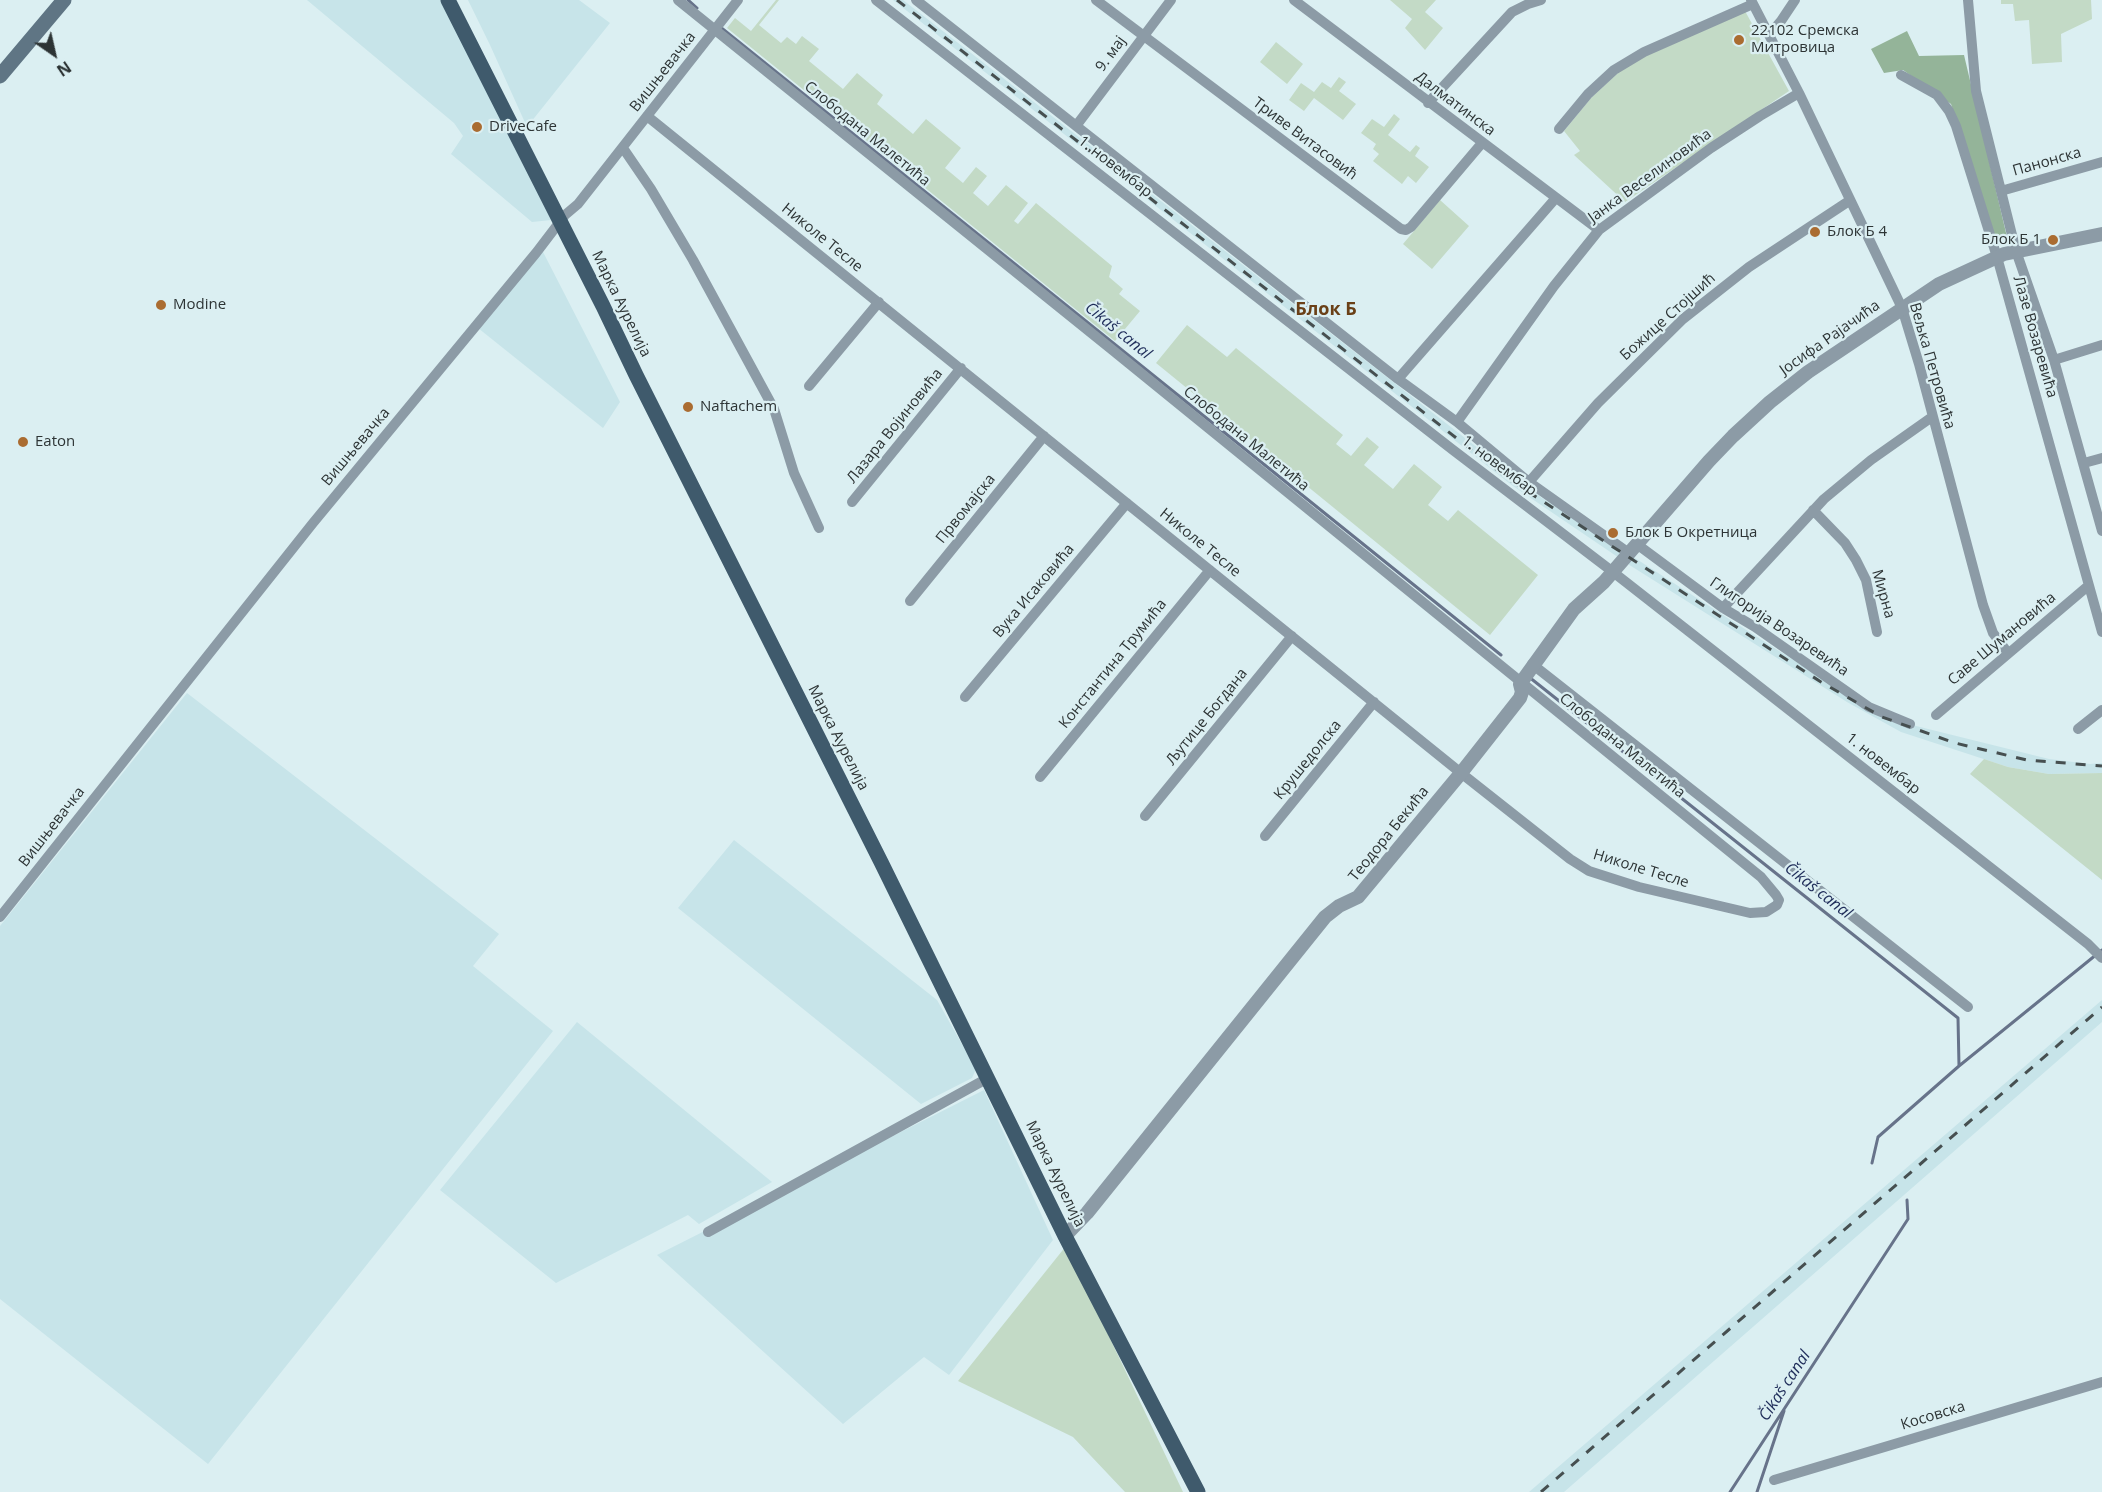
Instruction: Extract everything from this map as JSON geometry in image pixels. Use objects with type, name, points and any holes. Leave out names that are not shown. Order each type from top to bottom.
[{"type":"main road","points":[[0,76],[64,0]]},
{"type":"main road","name":"Марка Аурелија","points":[[448,0],[603,306],[1065,1236],[1198,1492]]},
{"type":"street","name":"Слободана Малетића","points":[[678,0],[1761,877],[1772,888],[1779,900],[1772,909]]},
{"type":"street","name":"Вишњевачка","points":[[0,917],[313,523],[565,215],[578,204],[738,0]]},
{"type":"street","name":"1. новембар","points":[[876,0],[1613,572],[2088,944],[2102,958]]},
{"type":"street","name":"1. новембар","points":[[916,0],[1398,379],[1457,422],[1529,482],[1634,549]]},
{"type":"street","name":"Триве Витасовић","points":[[1096,0],[1401,229],[1406,230],[1411,227],[1482,143]]},
{"type":"street","name":"9. мај","points":[[1076,126],[1171,0]]},
{"type":"street","name":"Далматинска","points":[[1294,0],[1599,230]]},
{"type":"street","points":[[1428,103],[1512,12],[1541,0]]},
{"type":"street","points":[[1766,32],[1775,28],[1795,0]]},
{"type":"street","name":"Лазе Возаревића","points":[[1968,0],[1976,91],[2016,251],[2054,360],[2102,531]]},
{"type":"street","points":[[1559,129],[1588,94],[1614,70],[1644,52],[1752,2]]},
{"type":"street","name":"Вељка Петровића","points":[[1752,2],[1799,93],[1902,308],[1983,605],[1993,633],[2008,653]]},
{"type":"street","name":"Лазе Возаревића","points":[[1901,75],[1937,95],[1949,111],[1956,126],[1996,257],[2102,632]]},
{"type":"street","name":"Јанка Веселиновића","points":[[1457,422],[1554,286],[1599,230],[1712,148],[1799,93]]},
{"type":"street","name":"Николе Тесле","points":[[647,116],[1570,859],[1589,871],[1640,887],[1750,913],[1758,914],[1772,909]]},
{"type":"street","points":[[623,148],[675,229],[774,409],[794,473],[819,528]]},
{"type":"street","name":"Панонска","points":[[2001,191],[2102,162]]},
{"type":"street","points":[[1398,379],[1555,198]]},
{"type":"street","name":"Божице Стојшић","points":[[1529,482],[1599,403],[1655,345],[1696,308],[1749,267],[1850,201]]},
{"type":"street","name":"Јосифа Рајачића","points":[[1634,549],[1709,461],[1770,402],[1808,372],[1902,308],[1939,284],[1996,257],[2102,234]]},
{"type":"street","points":[[810,386],[879,302]]},
{"type":"street","points":[[2054,360],[2102,345]]},
{"type":"street","name":"Лазара Војиновића","points":[[852,502],[961,368]]},
{"type":"street","points":[[1723,608],[1813,510],[1871,460],[1932,417]]},
{"type":"street","name":"Првомајска","points":[[910,601],[1044,436]]},
{"type":"street","points":[[2084,463],[2102,458]]},
{"type":"street","name":"Вука Исаковића","points":[[965,698],[1127,503]]},
{"type":"street","name":"Мирна","points":[[1813,510],[1845,543],[1856,560],[1866,580],[1877,632]]},
{"type":"street","name":"Теодора Бекића","points":[[1065,1236],[1087,1213],[1325,917],[1339,906],[1358,897],[1461,773],[1520,698],[1521,681],[1574,609],[1634,549]]},
{"type":"street","name":"Глигорија Возаревића","points":[[1634,549],[1755,627],[1869,707],[1910,724]]},
{"type":"street","name":"Константина Трумића","points":[[1040,777],[1210,570]]},
{"type":"street","name":"Саве Шумановића","points":[[1936,715],[2088,586]]},
{"type":"street","name":"Љутице Богдана","points":[[1145,816],[1292,636]]},
{"type":"street","name":"Слободана Малетића","points":[[1532,665],[1968,1008]]},
{"type":"street","name":"Крушедолска","points":[[1265,837],[1374,702]]},
{"type":"street","points":[[2078,729],[2102,710]]},
{"type":"street","points":[[708,1233],[988,1078]]},
{"type":"street","name":"Косовска","points":[[1773,1480],[2102,1382]]},
{"type":"shaded area","points":[[307,0],[443,0],[551,220],[532,222],[451,154],[463,136],[454,123]]},
{"type":"shaded area","points":[[468,0],[579,0],[610,23],[527,127]]},
{"type":"shaded area","points":[[893,0],[903,0],[1542,498],[1768,644],[1873,710],[1900,722],[2049,759],[2090,764],[2102,763],[2102,773],[2049,774],[2008,767],[1901,732],[1847,702],[1631,566],[1513,486]]},
{"type":"shaded area","points":[[542,250],[620,402],[603,428],[478,328]]},
{"type":"shaded area","points":[[187,693],[499,934],[473,966],[553,1031],[208,1464],[0,1299],[0,926]]},
{"type":"shaded area","points":[[734,840],[937,1000],[976,1069],[972,1078],[921,1104],[678,908]]},
{"type":"shaded area","points":[[2102,1000],[2102,1022],[1564,1492],[1529,1492]]},
{"type":"shaded area","points":[[577,1022],[772,1182],[699,1224],[688,1215],[556,1283],[440,1190]]},
{"type":"shaded area","points":[[984,1090],[1053,1240],[949,1375],[924,1357],[843,1424],[657,1255]]},
{"type":"green space","points":[[776,0],[779,0],[759,25],[781,43],[787,37],[796,44],[802,36],[819,49],[809,61],[843,89],[857,73],[883,95],[877,104],[913,134],[926,119],[961,148],[945,168],[963,183],[976,167],[987,176],[973,193],[988,206],[1006,185],[1028,203],[1014,221],[1018,224],[1036,203],[1112,266],[1109,277],[1123,289],[1119,294],[1140,311],[1115,341],[727,28],[735,18],[751,31]]},
{"type":"green space","points":[[1390,0],[1436,0],[1425,12],[1443,28],[1425,50],[1405,28],[1412,19]]},
{"type":"green space","points":[[2001,0],[2091,0],[2092,19],[2061,34],[2062,62],[2032,64],[2029,20],[2015,21],[2013,4],[2001,4]]},
{"type":"green space","points":[[1745,11],[1789,91],[1625,202],[1574,155],[1580,151],[1564,131],[1591,98],[1620,71],[1653,51]]},
{"type":"green space","points":[[1907,31],[1919,56],[1964,55],[2007,237],[1995,241],[1951,104],[1903,70],[1884,73],[1871,49]]},
{"type":"green space","points":[[1276,42],[1303,64],[1287,84],[1260,62]]},
{"type":"green space","points":[[1339,77],[1346,82],[1339,91],[1356,104],[1343,120],[1314,98],[1304,111],[1289,100],[1301,83],[1314,92],[1322,82],[1331,88]]},
{"type":"green space","points":[[1394,114],[1400,119],[1388,135],[1410,152],[1416,145],[1420,148],[1415,156],[1429,167],[1416,183],[1408,176],[1402,184],[1373,161],[1379,154],[1373,149],[1376,144],[1361,133],[1372,119],[1384,127]]},
{"type":"green space","points":[[1440,200],[1469,226],[1432,269],[1403,244]]},
{"type":"green space","points":[[1187,325],[1227,357],[1236,348],[1343,435],[1336,444],[1351,456],[1367,437],[1379,447],[1364,465],[1393,489],[1414,464],[1442,487],[1428,505],[1448,521],[1458,510],[1538,575],[1490,635],[1156,363]]},
{"type":"green space","points":[[1984,759],[2008,767],[2049,774],[2102,773],[2102,880],[1970,774]]},
{"type":"green space","points":[[1066,1246],[1183,1492],[1125,1492],[1073,1437],[958,1381]]},
{"type":"waterway","name":"Čikaš canal","points":[[688,0],[697,8]]},
{"type":"waterway","name":"Čikaš canal","points":[[719,26],[1501,655]]},
{"type":"waterway","name":"Čikaš canal","points":[[1529,677],[1958,1018],[1959,1066],[1878,1137],[1872,1163]]},
{"type":"waterway","points":[[1959,1066],[2102,950]]},
{"type":"waterway","name":"Čikaš canal","points":[[1730,1492],[1908,1219],[1907,1200]]},
{"type":"waterway","points":[[1757,1492],[1784,1411]]},
{"type":"railway","points":[[897,0],[1510,480],[1821,682],[1882,717],[1955,743],[2027,760],[2102,766]]},
{"type":"railway","points":[[1541,1492],[2102,1007]]},
{"type":"place","name":"22102 Сремска Митровица","points":[[1739,40]]},
{"type":"place","name":"DriveCafe","points":[[477,127]]},
{"type":"place","name":"Блок Б 4","points":[[1815,232]]},
{"type":"place","name":"Блок Б 1","points":[[2053,240]]},
{"type":"place","name":"Modine","points":[[161,305]]},
{"type":"place","name":"Naftachem","points":[[688,407]]},
{"type":"place","name":"Eaton","points":[[23,442]]},
{"type":"place","name":"Блок Б Окретница","points":[[1613,533]]},
{"type":"district","name":"Блок Б","points":[[1326,310]]}]
